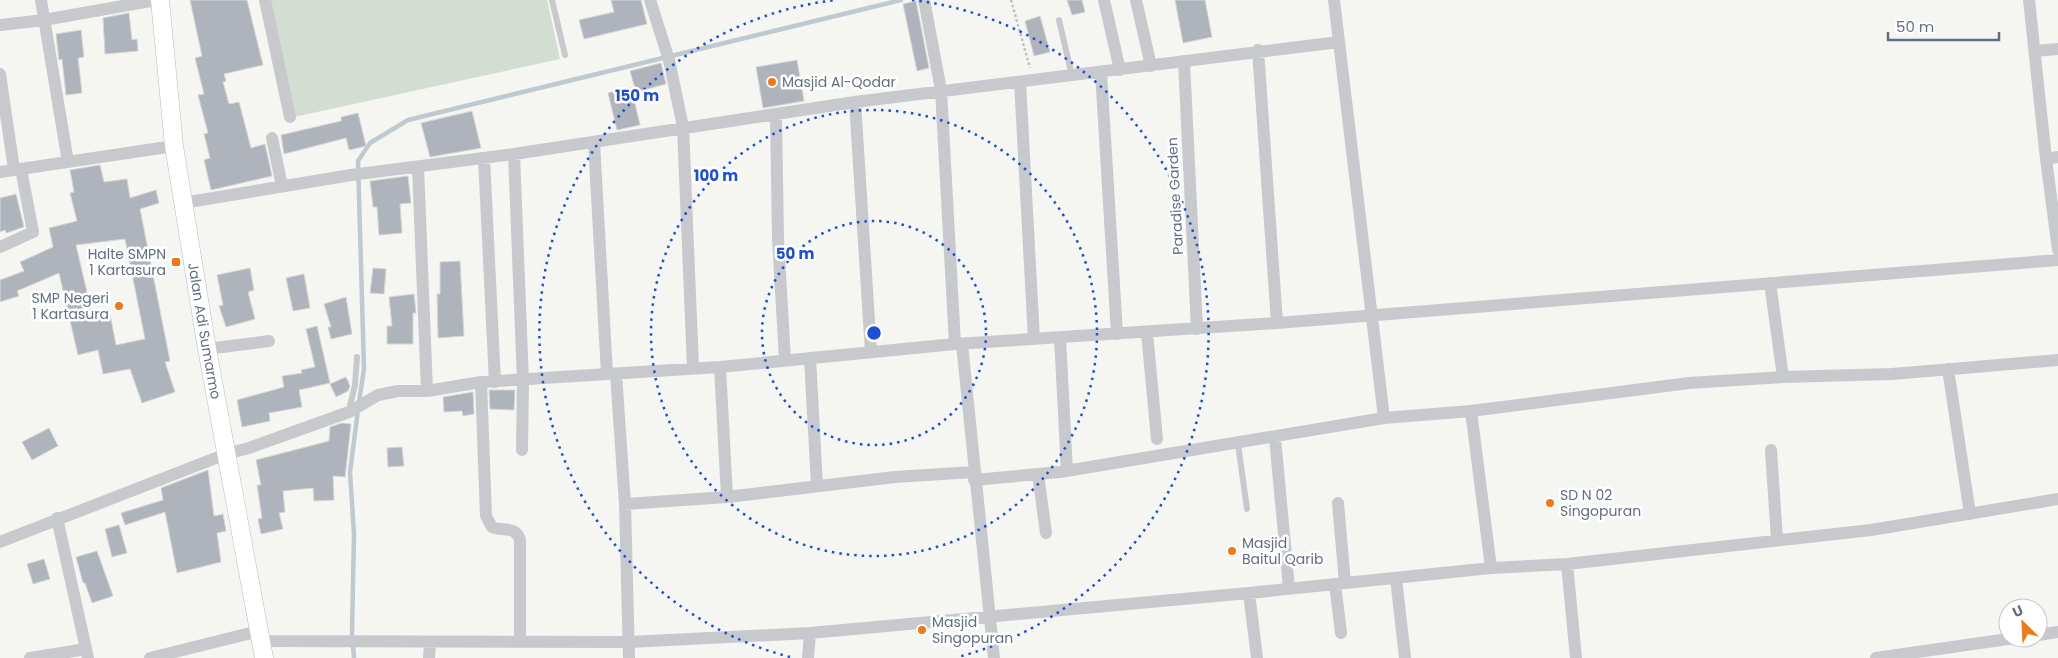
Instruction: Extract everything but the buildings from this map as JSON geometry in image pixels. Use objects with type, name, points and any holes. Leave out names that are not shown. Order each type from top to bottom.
[{"type":"main road","name":"Jalan Adi Sumarmo","points":[[160,0],[174,146],[207,350],[261,643]]},
{"type":"street","points":[[41,0],[68,162]]},
{"type":"street","points":[[0,25],[44,20],[156,0]]},
{"type":"street","points":[[265,0],[290,117]]},
{"type":"street","points":[[650,0],[669,60],[683,127],[693,367]]},
{"type":"street","points":[[924,0],[941,90],[958,344],[994,658]]},
{"type":"street","points":[[1104,0],[1120,70]]},
{"type":"street","points":[[1136,0],[1151,66]]},
{"type":"street","points":[[1334,0],[1384,418]]},
{"type":"street","points":[[2029,0],[2035,52],[2052,158],[2058,250]]},
{"type":"street","points":[[183,203],[357,174],[514,154],[683,127],[941,90],[1072,76],[1258,50],[1339,42]]},
{"type":"street","points":[[2035,52],[2058,49]]},
{"type":"street","points":[[1258,50],[1277,323]]},
{"type":"street","name":"Paradise Garden","points":[[1184,61],[1197,329]]},
{"type":"street","points":[[1101,72],[1117,334]]},
{"type":"street","points":[[0,74],[18,169],[33,226],[33,232],[0,247]]},
{"type":"street","points":[[1026,81],[1034,340]]},
{"type":"street","points":[[855,102],[871,352]]},
{"type":"street","points":[[776,115],[778,239],[785,360]]},
{"type":"street","points":[[272,138],[282,186]]},
{"type":"street","points":[[594,142],[612,374],[625,504],[629,658]]},
{"type":"street","points":[[0,172],[174,146]]},
{"type":"street","points":[[514,154],[523,380],[522,450]]},
{"type":"street","points":[[484,158],[495,382]]},
{"type":"street","points":[[418,167],[427,391]]},
{"type":"street","points":[[0,542],[57,518],[226,454],[249,448],[356,408],[378,395],[398,391],[427,391],[481,382],[720,366],[958,344],[1147,333],[2058,260]]},
{"type":"street","points":[[1770,283],[1783,377]]},
{"type":"street","points":[[1147,333],[1157,439]]},
{"type":"street","points":[[1060,338],[1067,471]]},
{"type":"street","points":[[207,350],[269,340]]},
{"type":"street","points":[[810,358],[816,486]]},
{"type":"street","points":[[625,504],[727,497],[895,476],[974,476],[1067,471],[1274,438],[1384,418],[1471,411],[1650,387],[1783,377],[1859,375],[2058,360]]},
{"type":"street","points":[[720,366],[727,497]]},
{"type":"street","points":[[1948,369],[1970,514]]},
{"type":"street","points":[[481,382],[486,516],[492,527],[510,529],[516,532],[520,540],[520,642]]},
{"type":"street","points":[[1471,411],[1491,568]]},
{"type":"street","points":[[1274,438],[1289,588]]},
{"type":"street","points":[[1771,450],[1777,540]]},
{"type":"street","points":[[1038,474],[1046,533]]},
{"type":"street","points":[[150,658],[261,643],[354,641],[629,642],[810,633],[1249,593],[1491,568],[1566,564],[1871,530],[2058,499]]},
{"type":"street","points":[[1338,504],[1341,633]]},
{"type":"street","points":[[30,658],[87,653],[57,518]]},
{"type":"street","points":[[1566,564],[1576,658]]},
{"type":"street","points":[[1396,578],[1405,658]]},
{"type":"street","points":[[1249,593],[1257,658]]},
{"type":"street","points":[[808,658],[810,633]]},
{"type":"street","points":[[1876,658],[1998,641]]},
{"type":"street","points":[[429,658],[430,642]]},
{"type":"lane","points":[[552,0],[565,55]]},
{"type":"lane","points":[[1059,20],[1072,76]]},
{"type":"lane","points":[[356,408],[357,357]]},
{"type":"lane","points":[[1238,444],[1247,510]]},
{"type":"path","points":[[1011,0],[1026,81]]},
{"type":"shaded area","points":[[268,0],[547,0],[560,59],[294,117]]},
{"type":"waterway","points":[[359,402],[364,369],[358,161],[370,143],[408,120],[901,0]]},
{"type":"waterway","points":[[354,658],[352,633],[354,534],[350,472],[358,410]]},
{"type":"place","name":"Masjid Al-Qodar","points":[[772,82]]},
{"type":"place","name":"Halte SMPN 1 Kartasura","points":[[176,262]]},
{"type":"place","name":"SMP Negeri 1 Kartasura","points":[[119,306]]},
{"type":"place","name":"SD N 02 Singopuran","points":[[1550,503]]},
{"type":"place","name":"Masjid Baitul Qarib","points":[[1232,551]]},
{"type":"place","name":"Masjid Singopuran","points":[[922,630]]}]
